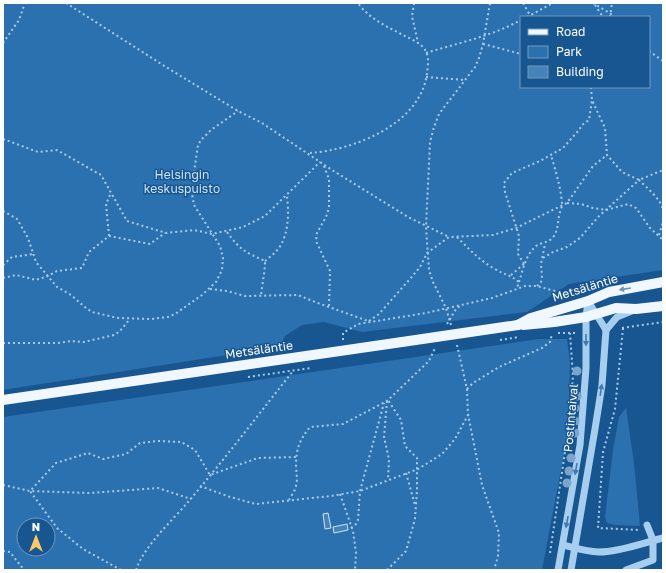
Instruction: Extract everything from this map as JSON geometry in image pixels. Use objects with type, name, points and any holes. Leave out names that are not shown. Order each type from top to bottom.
[{"type":"main road","name":"Metsäläntie","points":[[518,325],[531,318],[588,301],[608,292],[663,282]]},
{"type":"main road","name":"Metsäläntie","points":[[3,400],[518,325],[554,322],[586,317],[616,308],[636,309],[663,306]]},
{"type":"street","points":[[588,301],[606,330],[618,317],[636,309]]},
{"type":"street","name":"Postintaival","points":[[558,570],[580,445],[586,368],[586,317],[588,301]]},
{"type":"street","name":"Postintaival","points":[[572,570],[602,385],[606,330]]},
{"type":"street","points":[[626,570],[653,560],[653,540],[648,528]]},
{"type":"street","points":[[562,545],[600,552],[617,550],[663,538]]},
{"type":"path","points":[[3,42],[19,20],[26,3]]},
{"type":"path","points":[[66,3],[166,67],[238,111],[262,123],[309,153],[320,162],[408,217],[449,237],[493,235],[516,228],[548,212],[562,207],[567,203],[593,166],[607,155]]},
{"type":"path","points":[[309,153],[333,151],[377,134],[393,125],[411,109],[422,92],[426,77],[428,58],[426,53],[418,43],[382,24],[368,14],[358,3]]},
{"type":"path","points":[[414,3],[412,16],[418,43]]},
{"type":"path","points":[[449,319],[446,308],[433,282],[429,270],[427,253],[426,227],[430,142],[439,114],[465,80],[479,58],[490,3]]},
{"type":"path","points":[[523,3],[530,16],[553,3]]},
{"type":"path","points":[[594,3],[610,15],[612,3]]},
{"type":"path","points":[[594,3],[602,16]]},
{"type":"path","points":[[426,53],[484,35],[520,21]]},
{"type":"path","points":[[483,44],[520,54]]},
{"type":"path","points":[[650,53],[663,61]]},
{"type":"path","points":[[426,77],[465,80]]},
{"type":"path","points":[[517,288],[524,264],[518,254],[519,236],[505,192],[504,183],[512,173],[563,148],[582,125],[589,120],[592,100],[591,88]]},
{"type":"path","points":[[592,100],[605,128],[607,155],[622,172],[639,180],[662,206],[663,210]]},
{"type":"path","points":[[3,211],[17,219],[28,238],[36,262],[57,287],[71,295],[92,312],[130,319],[168,317],[175,314],[210,289],[220,276],[222,252],[220,246],[198,212],[192,199],[193,177],[198,145],[205,135],[238,111]]},
{"type":"path","points":[[3,139],[38,152],[57,150],[102,175],[126,222],[166,233],[194,230],[212,234],[227,232],[243,227],[265,216],[320,162]]},
{"type":"path","points":[[511,275],[524,264],[537,245],[545,243],[553,237],[558,228],[562,207],[558,179],[551,154]]},
{"type":"path","points":[[324,164],[329,178],[329,208],[326,218],[317,233],[316,241],[330,271],[329,307]]},
{"type":"path","points":[[543,258],[553,252],[567,247],[580,238],[606,210],[639,180],[663,170]]},
{"type":"path","points":[[109,236],[106,204],[111,193]]},
{"type":"path","points":[[261,296],[266,261],[279,247],[287,226],[287,195]]},
{"type":"path","points":[[567,203],[581,204],[606,210],[628,204],[636,208],[650,228],[663,240]]},
{"type":"path","points":[[659,235],[663,222]]},
{"type":"path","points":[[227,232],[237,246],[247,253],[266,261]]},
{"type":"path","points":[[3,278],[16,275],[36,280],[57,271],[82,268],[89,252],[109,236],[150,244],[166,233]]},
{"type":"path","points":[[369,321],[379,314],[410,279],[420,267],[427,253],[449,237]]},
{"type":"path","points":[[457,237],[479,259],[496,270],[511,275],[519,282]]},
{"type":"path","points":[[537,286],[541,282],[542,278],[541,264],[545,243]]},
{"type":"path","points":[[3,265],[12,257],[34,254]]},
{"type":"path","points":[[344,351],[343,333],[358,324],[406,316],[492,298],[525,286],[537,286],[588,301]]},
{"type":"path","points":[[210,289],[227,291],[245,296],[298,295],[369,321]]},
{"type":"path","points":[[446,326],[456,309],[461,305]]},
{"type":"path","points":[[3,343],[84,342],[114,335],[120,331],[130,319]]},
{"type":"path","points":[[623,328],[615,409],[603,452],[598,528],[648,528]]},
{"type":"path","points":[[550,555],[568,432],[573,376],[570,333]]},
{"type":"path","points":[[467,389],[473,383],[499,367],[542,348],[550,342],[552,334]]},
{"type":"path","points":[[289,501],[296,488],[297,457],[301,438],[310,427],[343,424],[386,401],[428,361],[436,347]]},
{"type":"path","points":[[459,356],[467,389],[468,414],[482,485],[499,533],[498,556],[495,570]]},
{"type":"path","points":[[136,570],[139,562],[163,530],[210,475],[293,370]]},
{"type":"path","points":[[386,401],[401,420],[405,446],[417,458],[418,469],[415,518],[406,551],[386,570]]},
{"type":"path","points":[[386,401],[384,437],[389,459],[388,480]]},
{"type":"path","points":[[351,528],[358,520],[360,491],[386,401]]},
{"type":"path","points":[[200,486],[230,497],[256,504],[360,491],[418,469],[442,454],[455,439],[468,414]]},
{"type":"path","points":[[30,490],[56,463],[88,453],[103,459],[126,454],[140,443],[158,441],[181,442],[195,450],[210,475]]},
{"type":"path","points":[[210,475],[258,458],[297,457]]},
{"type":"path","points":[[406,473],[416,506]]},
{"type":"path","points":[[3,485],[30,490],[90,493],[158,488],[191,498]]},
{"type":"path","points":[[30,490],[57,528],[83,550],[121,570]]},
{"type":"path","points":[[340,494],[351,528],[356,553],[355,570]]},
{"type":"path","points":[[3,551],[10,552],[24,570]]},
{"type":"green space","name":"Helsingin keskuspuisto","points":[[3,3],[663,3],[663,270],[569,284],[527,312],[362,332],[324,322],[302,325],[285,336],[279,347],[3,390]]},
{"type":"green space","points":[[539,339],[567,339],[570,363],[568,433],[542,570],[3,570],[3,417]]},
{"type":"green space","points":[[626,408],[634,463],[640,526],[615,525],[607,523],[605,517],[613,450],[619,417]]},
{"type":"building","points":[[328,513],[331,528],[325,529],[323,514]]},
{"type":"building","points":[[347,524],[348,530],[334,533],[333,527]]}]
